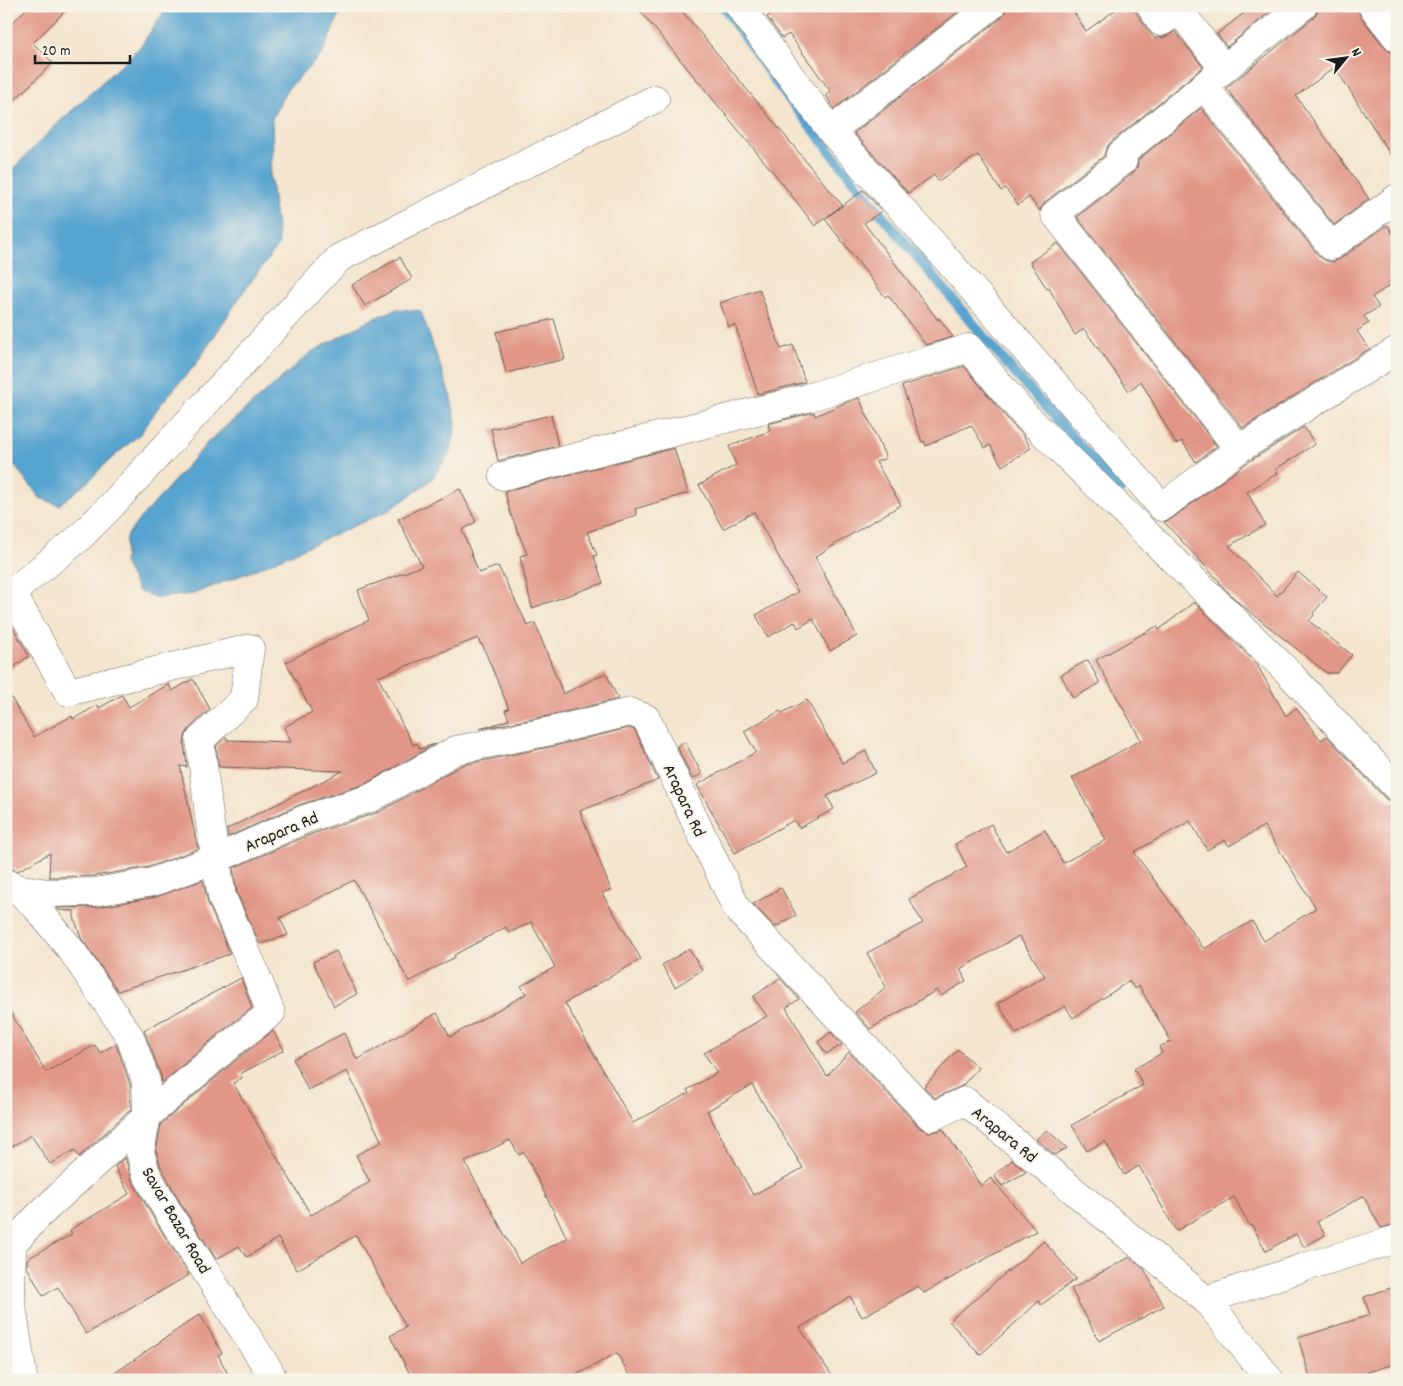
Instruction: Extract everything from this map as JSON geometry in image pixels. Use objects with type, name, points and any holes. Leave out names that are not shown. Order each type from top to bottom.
[{"type":"street","points":[[739,6],[831,131],[929,239],[1162,507],[1239,449],[1397,350]]},
{"type":"street","points":[[831,131],[991,6]]},
{"type":"street","points":[[1151,6],[1161,22],[1178,10],[1214,78],[1331,246],[1397,198]]},
{"type":"street","points":[[1239,449],[1054,214],[1123,161],[1120,154],[1303,6]]},
{"type":"street","points":[[1372,6],[1397,38]]},
{"type":"street","points":[[20,1380],[24,1377],[11,1300],[12,1244],[39,1215],[148,1116],[232,1043],[271,1013],[222,896],[210,824],[200,740],[244,699],[250,648],[68,692],[9,595],[78,539],[111,506],[339,258],[655,99]]},
{"type":"street","points":[[503,476],[807,398],[969,348],[1023,413],[1287,671],[1397,788]]},
{"type":"street","name":"Arapara Rd","points":[[11,885],[48,893],[95,892],[153,882],[216,859],[305,819],[371,798],[456,750],[551,731],[630,712],[646,718],[737,910],[931,1117],[965,1101],[1206,1300]]},
{"type":"street","name":"Savar Bazar Road","points":[[11,885],[36,907],[72,951],[130,1037],[146,1081],[148,1116],[140,1152],[146,1173],[169,1214],[270,1372],[272,1380]]},
{"type":"street","points":[[1270,1380],[1206,1300],[1397,1239]]},
{"type":"water","points":[[168,6],[340,6],[341,11],[322,54],[286,91],[272,119],[273,153],[270,174],[279,244],[244,291],[196,364],[160,405],[141,433],[90,480],[59,505],[40,498],[6,455],[6,176],[53,128],[140,47]]},
{"type":"water","points":[[397,309],[421,311],[451,397],[456,424],[451,451],[431,480],[390,510],[250,572],[193,594],[157,598],[138,591],[124,563],[126,537],[142,516],[208,442],[310,353],[372,319]]},
{"type":"building","points":[[29,6],[70,6],[33,43],[53,63],[6,108],[6,15],[13,22]]},
{"type":"building","points":[[636,6],[678,6],[842,205],[815,226],[782,183]]},
{"type":"building","points":[[785,6],[965,6],[834,109],[826,95],[831,92],[789,34],[782,38],[767,17]]},
{"type":"building","points":[[1006,6],[1070,6],[1086,31],[1121,6],[1132,6],[1155,39],[1162,38],[1175,31],[1203,67],[1110,143],[1104,156],[1045,202],[1040,211],[1029,197],[1018,205],[1005,188],[1001,191],[978,155],[938,181],[934,175],[908,193],[854,133],[1001,18]]},
{"type":"building","points":[[1253,6],[1277,6],[1227,47],[1217,34]]},
{"type":"building","points":[[1318,6],[1357,6],[1360,16],[1385,48],[1397,53],[1397,165],[1335,67],[1296,96],[1369,199],[1334,225],[1226,88],[1313,18]]},
{"type":"building","points":[[1201,108],[1319,256],[1332,262],[1340,259],[1387,225],[1397,239],[1397,281],[1372,297],[1379,307],[1364,316],[1369,323],[1357,331],[1369,349],[1243,428],[1077,217],[1133,173],[1137,167],[1138,160]]},
{"type":"building","points":[[863,190],[882,211],[864,223],[953,337],[926,345],[888,295],[885,297],[825,219]]},
{"type":"building","points":[[1058,243],[1217,446],[1196,462],[1182,441],[1176,444],[1141,381],[1129,391],[1084,329],[1075,335],[1049,288],[1047,289],[1030,262]]},
{"type":"building","points":[[400,257],[412,279],[365,306],[352,285]]},
{"type":"building","points":[[759,289],[781,349],[793,345],[805,382],[758,394],[735,325],[729,327],[720,303]]},
{"type":"building","points":[[554,319],[565,359],[506,373],[496,332]]},
{"type":"building","points":[[964,366],[1022,434],[1031,448],[1002,466],[990,445],[985,448],[971,425],[926,446],[924,441],[922,442],[902,386]]},
{"type":"building","points":[[859,398],[886,458],[876,462],[901,505],[815,557],[857,636],[830,651],[813,619],[798,628],[795,622],[768,637],[756,615],[798,592],[754,512],[723,529],[699,485],[736,465],[729,446],[770,431],[768,424],[814,412],[815,416]]},
{"type":"building","points":[[551,415],[558,446],[498,461],[491,429]]},
{"type":"building","points":[[1304,427],[1315,444],[1276,469],[1278,473],[1247,492],[1265,525],[1229,546],[1277,596],[1298,572],[1327,597],[1313,613],[1314,615],[1309,621],[1352,655],[1337,673],[1327,673],[1239,603],[1164,522],[1171,519],[1248,462]]},
{"type":"building","points":[[674,448],[688,493],[635,509],[637,515],[587,532],[597,555],[594,556],[603,583],[532,608],[520,556],[527,554],[510,512],[505,491]]},
{"type":"building","points":[[460,489],[476,522],[462,530],[479,573],[498,566],[528,626],[535,623],[563,694],[606,673],[618,699],[548,716],[480,729],[509,720],[505,710],[509,709],[478,638],[378,677],[413,745],[417,743],[420,749],[435,744],[365,784],[299,805],[228,837],[227,829],[343,771],[219,767],[216,746],[226,737],[227,740],[291,742],[284,727],[312,712],[286,662],[369,620],[358,590],[422,566],[398,519]]},
{"type":"building","points":[[1194,602],[1256,663],[1286,716],[1296,708],[1321,740],[1327,736],[1386,799],[1392,803],[1397,803],[1397,1224],[1381,1228],[1363,1196],[1317,1222],[1325,1235],[1304,1247],[1296,1234],[1266,1251],[1234,1197],[1176,1231],[1139,1166],[1124,1175],[1105,1141],[1087,1151],[1072,1125],[1143,1085],[1134,1069],[1162,1053],[1159,1047],[1171,1041],[1139,986],[1135,989],[1129,981],[1073,1018],[1065,1006],[1016,1034],[998,1003],[1045,976],[1019,936],[960,969],[966,981],[941,996],[937,990],[870,1029],[855,1012],[886,987],[867,953],[923,923],[909,899],[967,867],[955,844],[991,824],[1006,852],[1045,830],[1063,863],[1106,840],[1072,778],[1141,740],[1096,660],[1157,626],[1159,630]],"holes":[[[1190,821],[1207,850],[1225,840],[1229,846],[1264,826],[1316,908],[1264,941],[1252,921],[1204,949],[1134,852]]]},
{"type":"building","points":[[6,615],[29,656],[6,673]]},
{"type":"building","points":[[1088,660],[1100,683],[1073,698],[1061,675]]},
{"type":"building","points":[[193,679],[210,709],[186,734],[184,742],[187,767],[180,766],[198,849],[149,867],[94,876],[49,877],[50,853],[18,871],[13,869],[6,871],[6,689],[34,737],[72,716],[73,719],[98,705],[99,708],[122,695],[129,707],[169,684],[172,691]]},
{"type":"building","points":[[807,700],[842,763],[866,751],[876,773],[827,796],[834,809],[799,828],[794,820],[735,853],[697,785],[756,752],[744,731],[780,711],[782,713]]},
{"type":"building","points":[[629,728],[635,730],[658,780],[580,811],[611,890],[602,893],[641,959],[565,1003],[633,1123],[689,1093],[687,1090],[717,1073],[704,1053],[767,1016],[753,997],[780,978],[799,999],[786,1008],[827,1076],[849,1052],[920,1128],[929,1132],[943,1129],[981,1186],[991,1178],[1036,1231],[924,1293],[918,1286],[862,1317],[850,1296],[800,1328],[835,1380],[632,1380],[617,1353],[567,1380],[413,1380],[390,1336],[406,1327],[356,1235],[297,1270],[278,1238],[247,1257],[239,1246],[216,1259],[182,1206],[161,1167],[156,1151],[161,1124],[273,1031],[284,1050],[240,1074],[242,1078],[233,1083],[311,1215],[370,1182],[356,1155],[382,1142],[347,1071],[308,1090],[293,1059],[344,1033],[357,1060],[437,1013],[450,1037],[526,994],[521,986],[555,967],[531,922],[509,933],[506,927],[409,982],[354,880],[280,918],[288,935],[260,944],[237,893],[233,868],[311,834],[379,812],[462,765]],"holes":[[[752,1085],[803,1168],[753,1195],[707,1111]],[[510,1140],[519,1155],[524,1152],[567,1238],[520,1263],[465,1162]]]},
{"type":"building","points":[[685,742],[702,774],[692,779],[677,746]]},
{"type":"building","points":[[203,880],[208,903],[230,954],[118,991],[81,938],[74,917],[74,911],[59,910],[57,908],[98,907],[156,897]]},
{"type":"building","points":[[781,888],[796,915],[775,927],[753,904]]},
{"type":"building","points":[[689,949],[702,970],[675,987],[662,965]]},
{"type":"building","points":[[336,951],[357,994],[334,1006],[313,962]]},
{"type":"building","points":[[241,978],[252,1008],[222,1031],[162,1083],[144,1030]]},
{"type":"building","points":[[6,1005],[46,1072],[95,1045],[100,1053],[116,1044],[130,1084],[131,1109],[79,1157],[75,1150],[50,1164],[31,1135],[6,1150]]},
{"type":"building","points":[[831,1032],[842,1045],[826,1054],[818,1042]]},
{"type":"building","points":[[958,1049],[978,1068],[962,1086],[935,1098],[924,1087]]},
{"type":"building","points":[[1047,1130],[1067,1148],[1055,1155],[1036,1139]]},
{"type":"building","points":[[125,1157],[132,1181],[189,1275],[86,1334],[58,1287],[43,1296],[27,1267],[27,1259],[72,1234],[70,1230],[129,1194],[115,1167]]},
{"type":"building","points":[[1012,1160],[1026,1172],[1002,1186],[994,1175]]},
{"type":"building","points":[[1044,1241],[1076,1279],[1041,1305],[1039,1301],[980,1355],[949,1321]]},
{"type":"building","points":[[1130,1257],[1144,1269],[1164,1306],[1099,1341],[1071,1289]]},
{"type":"building","points":[[1397,1286],[1397,1363],[1343,1380],[1311,1380],[1298,1338],[1370,1315],[1364,1297]]},
{"type":"building","points":[[200,1314],[222,1353],[218,1355],[231,1380],[105,1380]]},
{"type":"waterway","points":[[723,6],[777,84],[870,201],[1012,370],[1120,490]]}]
